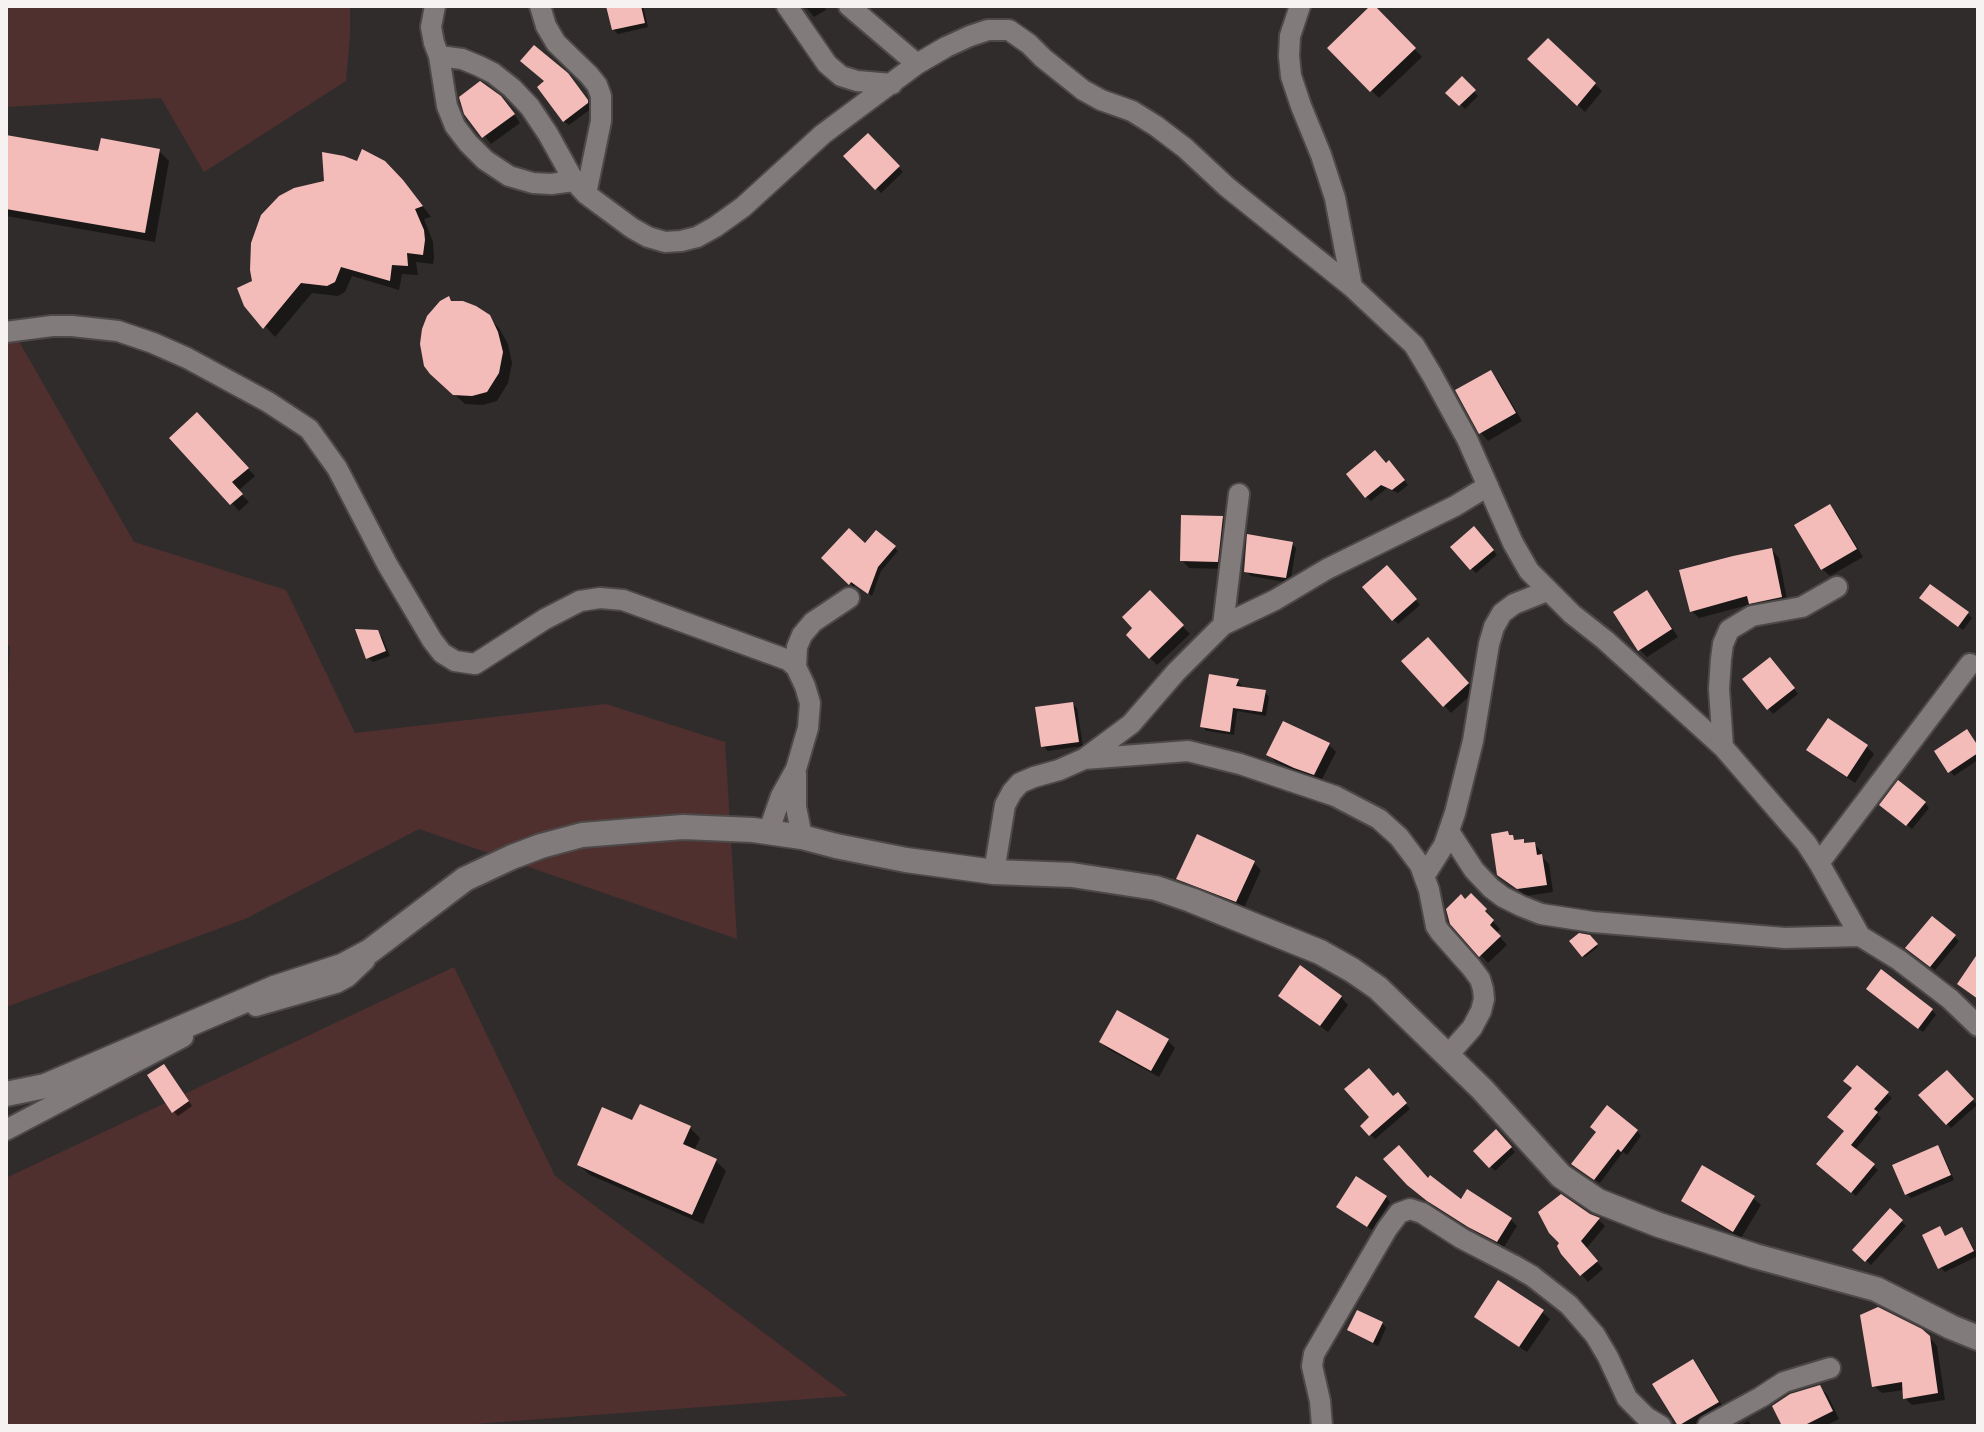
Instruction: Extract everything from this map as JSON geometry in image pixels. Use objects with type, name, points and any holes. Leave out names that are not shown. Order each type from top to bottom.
[{"type":"street","points":[[435,6],[431,27],[447,106],[455,126],[468,143],[485,160],[509,176],[533,183],[580,188]]},
{"type":"street","points":[[540,6],[546,26],[556,43],[589,75],[601,96],[601,121],[580,188]]},
{"type":"street","points":[[787,6],[827,64],[841,76],[857,81],[892,84]]},
{"type":"street","points":[[849,6],[917,64]]},
{"type":"street","points":[[1300,6],[1290,36],[1291,76],[1335,198],[1352,287]]},
{"type":"street","points":[[439,56],[462,59],[479,66],[512,88],[530,107],[580,188],[632,228],[665,242],[697,237],[715,227],[743,207],[823,134],[917,64],[946,47],[988,30],[1009,30],[1022,37],[1083,90],[1132,111],[1176,141],[1227,187],[1352,287],[1414,345],[1467,439],[1513,543],[1529,571],[1572,614],[1723,747],[1806,843],[1860,936],[1899,960],[1950,999],[1978,1026]]},
{"type":"street","points":[[6,332],[52,326],[118,331],[187,358],[268,402],[309,429],[337,468],[387,564],[432,640],[442,653],[455,661],[475,664],[545,619],[580,601],[600,598],[623,600],[647,608],[780,657],[796,667]]},
{"type":"street","points":[[994,872],[1005,805],[1020,783],[1084,759],[1131,724],[1176,672],[1223,625],[1488,486]]},
{"type":"street","points":[[1223,625],[1239,494]]},
{"type":"street","points":[[1723,747],[1719,689],[1723,644],[1729,630],[1752,616],[1802,607],[1837,587]]},
{"type":"street","points":[[1425,875],[1450,833],[1473,741],[1494,627],[1502,613],[1514,604],[1547,591]]},
{"type":"street","points":[[768,833],[781,796],[796,769],[808,728],[810,703],[796,667],[797,647],[813,622],[849,598]]},
{"type":"street","points":[[1819,863],[1970,664]]},
{"type":"street","points":[[1084,759],[1188,751],[1240,764],[1335,796],[1379,819],[1399,837],[1420,865],[1436,926],[1480,979],[1483,989],[1481,1011],[1472,1028],[1447,1056]]},
{"type":"street","points":[[796,769],[796,807],[802,837]]},
{"type":"street","points":[[6,1094],[56,1081],[274,988],[342,966],[370,951],[465,879],[541,846],[582,835],[683,827],[802,837],[906,860],[994,872],[1072,875],[1156,888],[1320,952],[1378,988],[1482,1089],[1561,1176],[1598,1201],[1659,1225],[1755,1256],[1876,1289],[1978,1338]]},
{"type":"street","points":[[1450,833],[1474,870],[1491,888],[1512,902],[1541,914],[1593,922],[1785,938],[1860,936]]},
{"type":"street","points":[[6,1130],[210,1023],[336,983],[357,969],[370,951]]},
{"type":"street","points":[[1322,1426],[1312,1366],[1314,1354],[1387,1229],[1402,1211],[1414,1209],[1532,1276],[1569,1305],[1595,1335],[1627,1398],[1646,1417],[1661,1426]]},
{"type":"street","points":[[1708,1426],[1784,1382],[1830,1368]]},
{"type":"shaded area","points":[[6,6],[350,6],[346,81],[204,172],[161,98],[6,107]]},
{"type":"shaded area","points":[[6,319],[134,542],[286,590],[355,733],[606,704],[725,742],[737,939],[419,829],[245,919],[6,1007],[6,734],[10,647],[6,642]]},
{"type":"shaded area","points":[[454,967],[555,1176],[848,1396],[448,1426],[6,1426],[6,1178]]},
{"type":"building","points":[[606,6],[641,6],[645,23],[612,30]]},
{"type":"building","points":[[1370,6],[1375,6],[1416,48],[1370,92],[1327,48]]},
{"type":"building","points":[[1548,38],[1596,83],[1577,106],[1527,59]]},
{"type":"building","points":[[534,45],[568,73],[588,100],[563,122],[537,87],[544,81],[520,61]]},
{"type":"building","points":[[1462,76],[1476,90],[1459,106],[1445,93]]},
{"type":"building","points":[[480,81],[501,96],[515,114],[482,138],[464,114],[459,97]]},
{"type":"building","points":[[868,133],[900,166],[875,190],[843,156]]},
{"type":"building","points":[[6,135],[98,151],[101,138],[160,149],[145,233],[6,209]]},
{"type":"building","points":[[362,149],[385,161],[423,206],[415,209],[424,230],[423,255],[407,253],[408,266],[392,265],[390,281],[341,267],[335,282],[327,286],[301,283],[263,329],[244,306],[237,288],[252,281],[251,243],[261,215],[279,196],[294,188],[324,181],[322,152],[357,161]]},
{"type":"building","points":[[449,296],[451,301],[463,301],[490,315],[498,332],[503,352],[499,373],[487,392],[472,396],[453,395],[424,366],[420,344],[422,329],[427,316]]},
{"type":"building","points":[[1491,370],[1516,413],[1479,434],[1455,390]]},
{"type":"building","points":[[197,412],[249,468],[232,482],[243,494],[230,505],[169,438]]},
{"type":"building","points":[[1375,450],[1386,463],[1389,460],[1405,480],[1392,490],[1381,485],[1365,498],[1346,474]]},
{"type":"building","points":[[1830,504],[1857,549],[1821,570],[1794,525]]},
{"type":"building","points":[[1181,515],[1223,516],[1218,562],[1180,561]]},
{"type":"building","points":[[1474,526],[1494,550],[1470,570],[1450,547]]},
{"type":"building","points":[[849,528],[865,543],[876,530],[896,546],[878,567],[868,594],[851,582],[849,585],[821,558]]},
{"type":"building","points":[[1247,534],[1293,542],[1286,578],[1244,572]]},
{"type":"building","points":[[1772,548],[1782,597],[1749,604],[1747,596],[1690,612],[1679,570]]},
{"type":"building","points":[[1387,565],[1417,599],[1392,621],[1362,587]]},
{"type":"building","points":[[1930,584],[1969,612],[1958,627],[1919,598]]},
{"type":"building","points":[[1150,590],[1184,625],[1149,659],[1126,635],[1132,628],[1122,617]]},
{"type":"building","points":[[1647,590],[1672,629],[1638,651],[1613,612]]},
{"type":"building","points":[[355,629],[378,630],[386,651],[366,659]]},
{"type":"building","points":[[1428,637],[1469,683],[1443,707],[1401,661]]},
{"type":"building","points":[[1770,657],[1795,688],[1767,710],[1742,679]]},
{"type":"building","points":[[1209,674],[1239,679],[1236,686],[1266,690],[1262,712],[1233,708],[1230,732],[1200,727]]},
{"type":"building","points":[[1073,702],[1079,742],[1041,747],[1035,707]]},
{"type":"building","points":[[1828,718],[1868,745],[1847,777],[1806,750]]},
{"type":"building","points":[[1283,721],[1330,743],[1314,775],[1266,755]]},
{"type":"building","points":[[1967,729],[1978,746],[1978,753],[1948,773],[1934,751]]},
{"type":"building","points":[[1898,780],[1926,802],[1906,826],[1879,805]]},
{"type":"building","points":[[1508,831],[1514,840],[1535,842],[1537,855],[1542,854],[1547,885],[1517,889],[1497,875],[1491,834]]},
{"type":"building","points":[[1197,834],[1255,861],[1236,902],[1176,879]]},
{"type":"building","points":[[1471,893],[1487,909],[1485,911],[1494,920],[1490,925],[1501,936],[1479,957],[1450,924],[1446,909],[1461,894],[1465,899]]},
{"type":"building","points":[[1932,916],[1956,935],[1930,967],[1905,948]]},
{"type":"building","points":[[1579,933],[1590,935],[1598,944],[1582,957],[1569,941]]},
{"type":"building","points":[[1978,953],[1978,999],[1957,984]]},
{"type":"building","points":[[1300,965],[1342,996],[1320,1026],[1278,996]]},
{"type":"building","points":[[1881,969],[1933,1009],[1918,1029],[1866,989]]},
{"type":"building","points":[[1117,1010],[1169,1039],[1151,1071],[1099,1042]]},
{"type":"building","points":[[164,1064],[189,1101],[172,1113],[147,1075]]},
{"type":"building","points":[[1857,1065],[1889,1092],[1874,1109],[1878,1112],[1851,1145],[1875,1164],[1851,1193],[1816,1164],[1844,1131],[1827,1117],[1852,1088],[1843,1081]]},
{"type":"building","points":[[1369,1068],[1393,1096],[1398,1092],[1407,1103],[1369,1136],[1360,1126],[1369,1117],[1344,1089]]},
{"type":"building","points":[[1947,1070],[1974,1099],[1946,1125],[1918,1095]]},
{"type":"building","points":[[640,1104],[691,1126],[683,1144],[717,1159],[692,1215],[577,1165],[602,1107],[632,1120]]},
{"type":"building","points":[[1607,1105],[1638,1130],[1621,1152],[1618,1149],[1594,1180],[1571,1164],[1596,1132],[1590,1127]]},
{"type":"building","points":[[1496,1129],[1512,1147],[1489,1168],[1473,1151]]},
{"type":"building","points":[[1399,1145],[1428,1178],[1430,1175],[1461,1199],[1467,1189],[1512,1218],[1497,1242],[1468,1227],[1407,1185],[1383,1159]]},
{"type":"building","points":[[1938,1145],[1951,1175],[1905,1195],[1892,1165]]},
{"type":"building","points":[[1702,1165],[1755,1196],[1733,1232],[1681,1201]]},
{"type":"building","points":[[1356,1176],[1387,1196],[1367,1227],[1336,1207]]},
{"type":"building","points":[[1561,1194],[1600,1218],[1581,1241],[1598,1261],[1580,1276],[1561,1254],[1557,1246],[1559,1243],[1549,1233],[1538,1212]]},
{"type":"building","points":[[1890,1208],[1903,1220],[1865,1262],[1852,1250]]},
{"type":"building","points":[[1940,1226],[1945,1236],[1962,1227],[1974,1251],[1938,1269],[1922,1235]]},
{"type":"building","points":[[1498,1280],[1544,1310],[1519,1347],[1474,1317]]},
{"type":"building","points":[[1878,1307],[1930,1336],[1938,1393],[1903,1399],[1902,1382],[1872,1387],[1860,1315]]},
{"type":"building","points":[[1357,1310],[1383,1322],[1373,1343],[1347,1330]]},
{"type":"building","points":[[1693,1359],[1719,1402],[1678,1426],[1652,1384]]},
{"type":"building","points":[[1820,1385],[1833,1411],[1803,1426],[1782,1426],[1772,1406],[1790,1394]]}]
